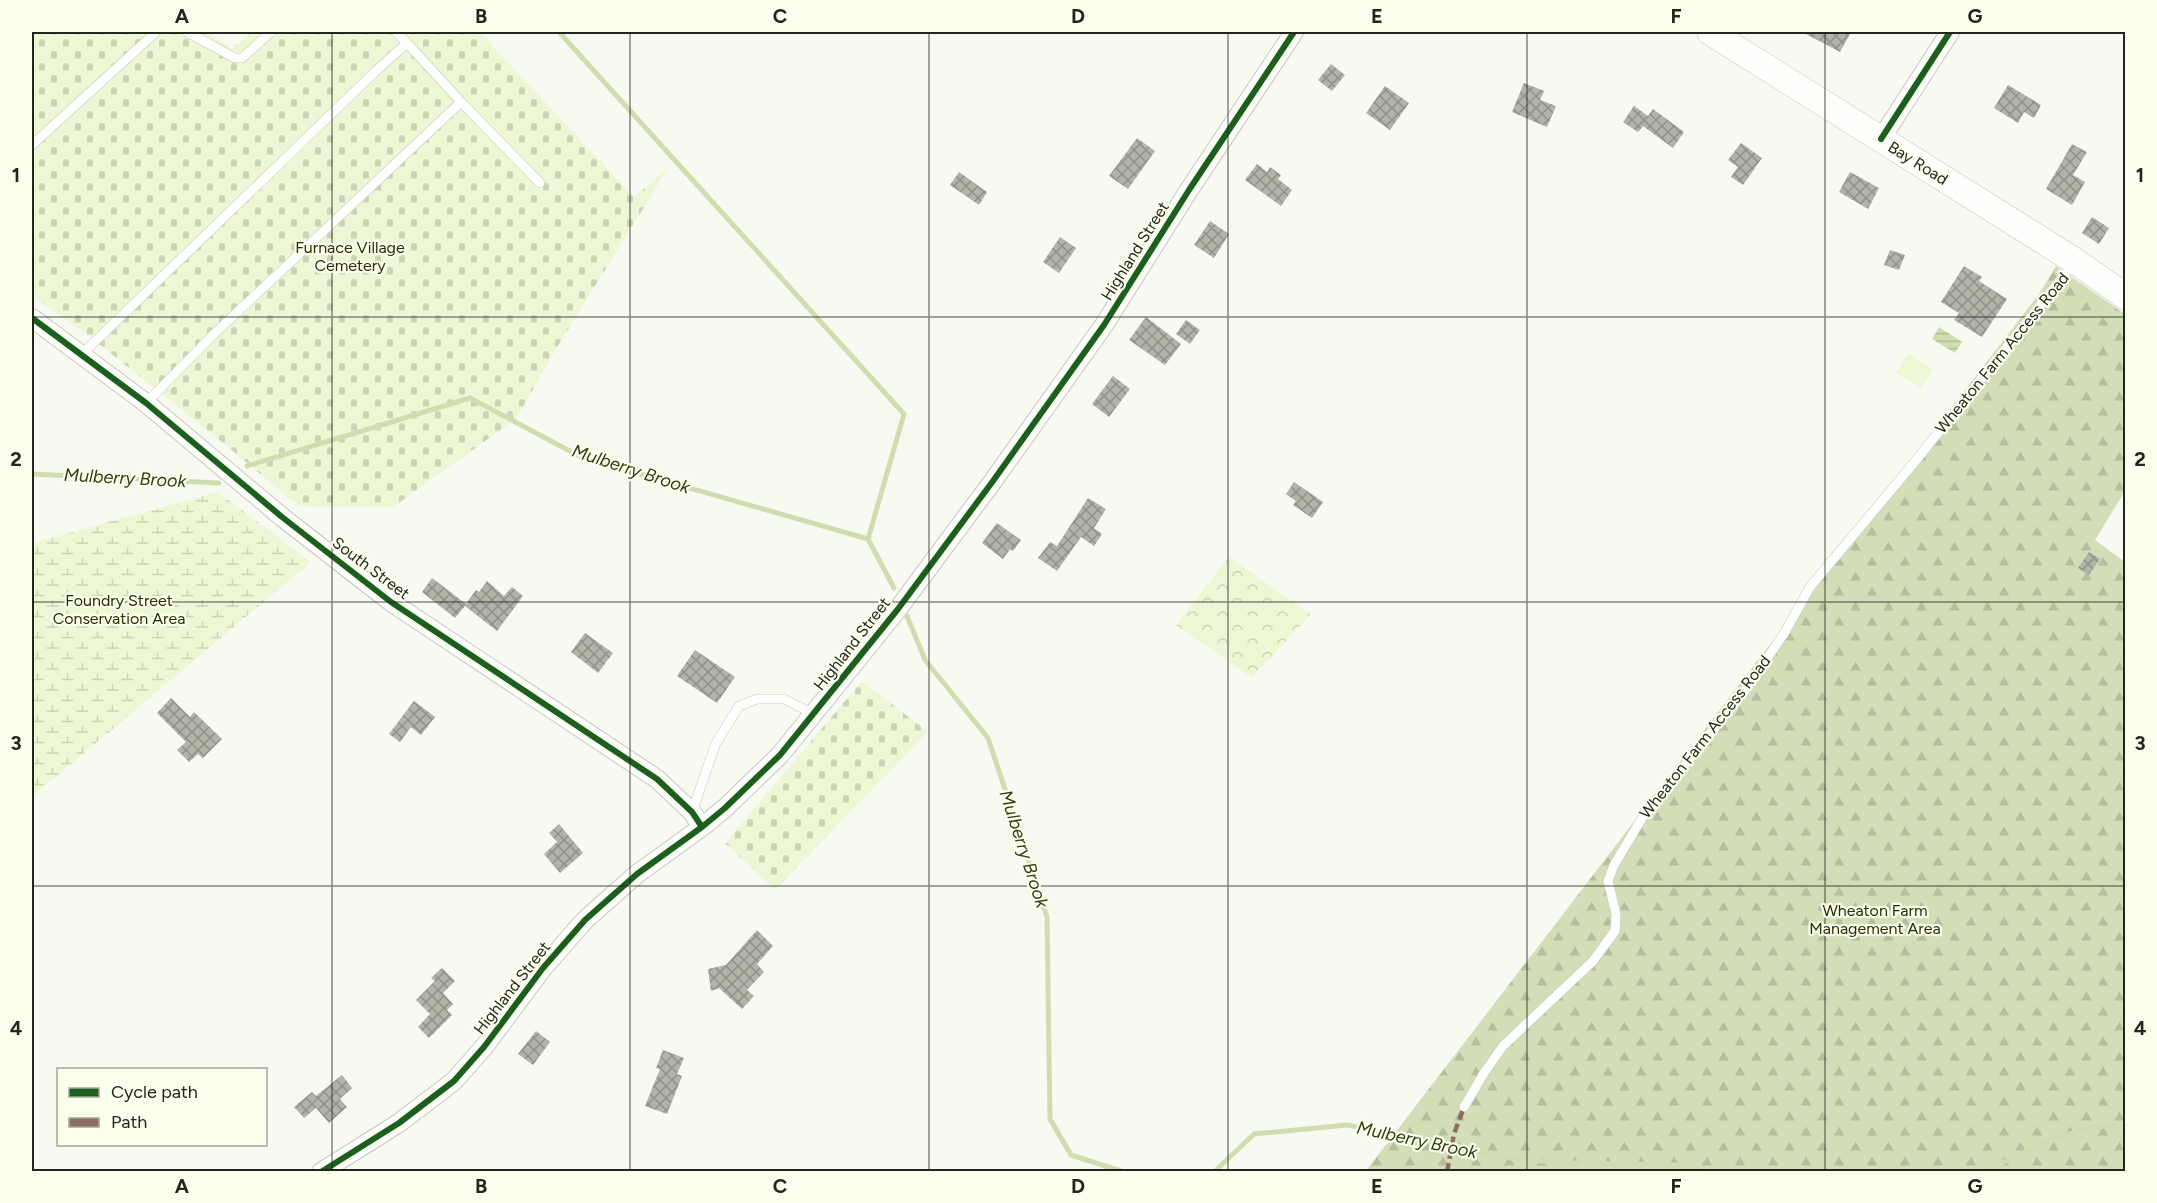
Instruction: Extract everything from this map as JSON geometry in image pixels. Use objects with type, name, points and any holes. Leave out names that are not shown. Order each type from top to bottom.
[{"type":"main road","name":"Bay Road","points":[[1710,32],[2075,261],[2126,297]]},
{"type":"street","name":"Highland Street","points":[[321,1172],[399,1123],[454,1081],[479,1053],[543,968],[585,920],[636,873],[702,827],[758,778],[780,755],[898,609],[1042,413],[1104,325],[1189,190],[1294,32]]},
{"type":"street","points":[[1881,139],[1950,32]]},
{"type":"street","name":"South Street","points":[[32,318],[146,403],[282,518],[354,574],[392,602],[657,779],[692,812],[702,827]]},
{"type":"lane","points":[[32,145],[156,32]]},
{"type":"lane","points":[[187,32],[236,58],[242,58],[271,32]]},
{"type":"lane","points":[[396,32],[460,102],[540,183]]},
{"type":"lane","points":[[82,354],[407,43]]},
{"type":"lane","points":[[146,403],[239,310],[460,102]]},
{"type":"lane","name":"Wheaton Farm Access Road","points":[[1464,1107],[1503,1046],[1593,961],[1615,931],[1616,914],[1608,881],[1614,865],[1644,814],[1745,691],[1785,632],[1810,587],[1913,464],[2075,261]]},
{"type":"lane","points":[[692,812],[716,744],[739,706],[757,699],[784,699],[814,714]]},
{"type":"green space","name":"Furnace Village Cemetery","points":[[32,32],[208,32],[232,49],[251,32],[480,32],[634,197],[669,167],[556,349],[516,419],[393,507],[298,506],[88,335],[32,296]]},
{"type":"green space","name":"Wheaton Farm Management Area","points":[[2056,266],[2125,314],[2125,491],[2095,540],[2125,562],[2125,1171],[1365,1172],[2039,294]]},
{"type":"green space","points":[[1908,353],[1933,369],[1921,388],[1896,373]]},
{"type":"green space","name":"Foundry Street Conservation Area","points":[[218,492],[311,562],[32,797],[32,543]]},
{"type":"green space","points":[[1229,557],[1311,614],[1252,678],[1176,625]]},
{"type":"green space","points":[[862,681],[928,732],[775,890],[725,843]]},
{"type":"shaded area","points":[[1939,327],[1962,342],[1955,353],[1932,339]]},
{"type":"building","points":[[1802,32],[1851,32],[1840,52]]},
{"type":"building","points":[[1331,64],[1345,75],[1332,91],[1318,80]]},
{"type":"building","points":[[1524,83],[1544,91],[1540,100],[1556,106],[1547,127],[1512,112]]},
{"type":"building","points":[[2008,85],[2041,105],[2034,118],[2024,112],[2018,123],[1994,108]]},
{"type":"building","points":[[1385,86],[1409,103],[1390,130],[1366,113]]},
{"type":"building","points":[[1634,106],[1648,116],[1653,109],[1684,132],[1673,148],[1643,126],[1638,132],[1623,122]]},
{"type":"building","points":[[1137,138],[1155,151],[1128,189],[1109,176]]},
{"type":"building","points":[[1741,143],[1762,158],[1743,185],[1731,177],[1738,167],[1728,160]]},
{"type":"building","points":[[2072,144],[2087,152],[2073,175],[2085,182],[2072,205],[2046,189]]},
{"type":"building","points":[[1257,164],[1267,172],[1270,167],[1281,175],[1278,179],[1292,190],[1281,206],[1245,180]]},
{"type":"building","points":[[959,172],[987,192],[979,205],[950,185]]},
{"type":"building","points":[[1850,172],[1879,188],[1868,209],[1839,192]]},
{"type":"building","points":[[2092,217],[2109,228],[2099,244],[2082,233]]},
{"type":"building","points":[[1210,221],[1229,234],[1214,258],[1194,245]]},
{"type":"building","points":[[1060,237],[1076,248],[1059,273],[1043,262]]},
{"type":"building","points":[[1890,250],[1905,255],[1899,270],[1884,265]]},
{"type":"building","points":[[1964,266],[1982,277],[1979,281],[2007,299],[1982,337],[1954,320],[1959,313],[1941,302]]},
{"type":"building","points":[[1146,317],[1181,344],[1165,365],[1129,340]]},
{"type":"building","points":[[1186,320],[1200,330],[1190,344],[1176,334]]},
{"type":"building","points":[[1113,376],[1130,389],[1109,417],[1092,404]]},
{"type":"building","points":[[1294,482],[1323,502],[1312,518],[1293,505],[1296,501],[1286,494]]},
{"type":"building","points":[[1088,498],[1106,509],[1094,528],[1102,534],[1094,546],[1081,537],[1057,571],[1038,558],[1050,542],[1057,546]]},
{"type":"building","points":[[997,523],[1021,540],[1003,559],[982,543]]},
{"type":"building","points":[[2089,552],[2100,559],[2089,575],[2078,568]]},
{"type":"building","points":[[432,578],[466,604],[476,590],[479,592],[487,581],[504,596],[512,587],[523,596],[497,631],[465,606],[455,618],[422,592]]},
{"type":"building","points":[[585,633],[613,653],[598,673],[571,652]]},
{"type":"building","points":[[695,650],[735,677],[717,703],[677,676]]},
{"type":"building","points":[[171,698],[190,717],[194,712],[222,739],[203,758],[198,754],[189,762],[177,750],[186,742],[157,713]]},
{"type":"building","points":[[414,701],[435,717],[421,735],[411,727],[400,742],[389,734]]},
{"type":"building","points":[[559,824],[583,853],[560,873],[544,854],[557,842],[549,833]]},
{"type":"building","points":[[757,930],[773,946],[757,964],[764,972],[747,990],[754,996],[742,1009],[719,988],[711,991],[708,969],[726,965]]},
{"type":"building","points":[[442,968],[455,981],[443,993],[453,1004],[447,1010],[452,1015],[429,1038],[418,1027],[430,1014],[416,1000],[435,981],[431,978]]},
{"type":"building","points":[[536,1031],[550,1042],[533,1065],[518,1054]]},
{"type":"building","points":[[663,1050],[684,1058],[677,1074],[682,1076],[667,1114],[645,1106],[660,1069],[656,1068]]},
{"type":"building","points":[[342,1075],[352,1088],[340,1099],[347,1107],[329,1123],[316,1108],[304,1118],[294,1107],[312,1092],[316,1096]]},
{"type":"waterway","points":[[559,32],[904,414],[868,539]]},
{"type":"waterway","name":"Mulberry Brook","points":[[247,466],[470,398],[581,457],[868,539],[894,588]]},
{"type":"waterway","name":"Mulberry Brook","points":[[32,474],[219,483]]},
{"type":"waterway","name":"Mulberry Brook","points":[[907,616],[925,660],[988,738],[1047,917],[1050,1119],[1071,1155],[1124,1172]]},
{"type":"waterway","name":"Mulberry Brook","points":[[1984,1172],[2065,1135],[2097,1126],[2122,1127],[2126,1123]]},
{"type":"waterway","name":"Mulberry Brook","points":[[1214,1172],[1254,1134],[1347,1125],[1463,1147],[1500,1157],[1561,1163],[1682,1165],[1705,1172]]},
{"type":"marked path","points":[[1447,1172],[1454,1134],[1464,1107]]},
{"type":"cycle path","points":[[321,1172],[399,1123],[454,1081],[484,1047],[543,968],[585,920],[637,874],[725,808],[780,755],[898,609],[1104,325],[1189,190],[1294,32]]},
{"type":"cycle path","points":[[1881,139],[1950,32]]},
{"type":"cycle path","points":[[32,318],[146,403],[282,517],[391,602],[657,779],[692,812],[702,827]]}]
